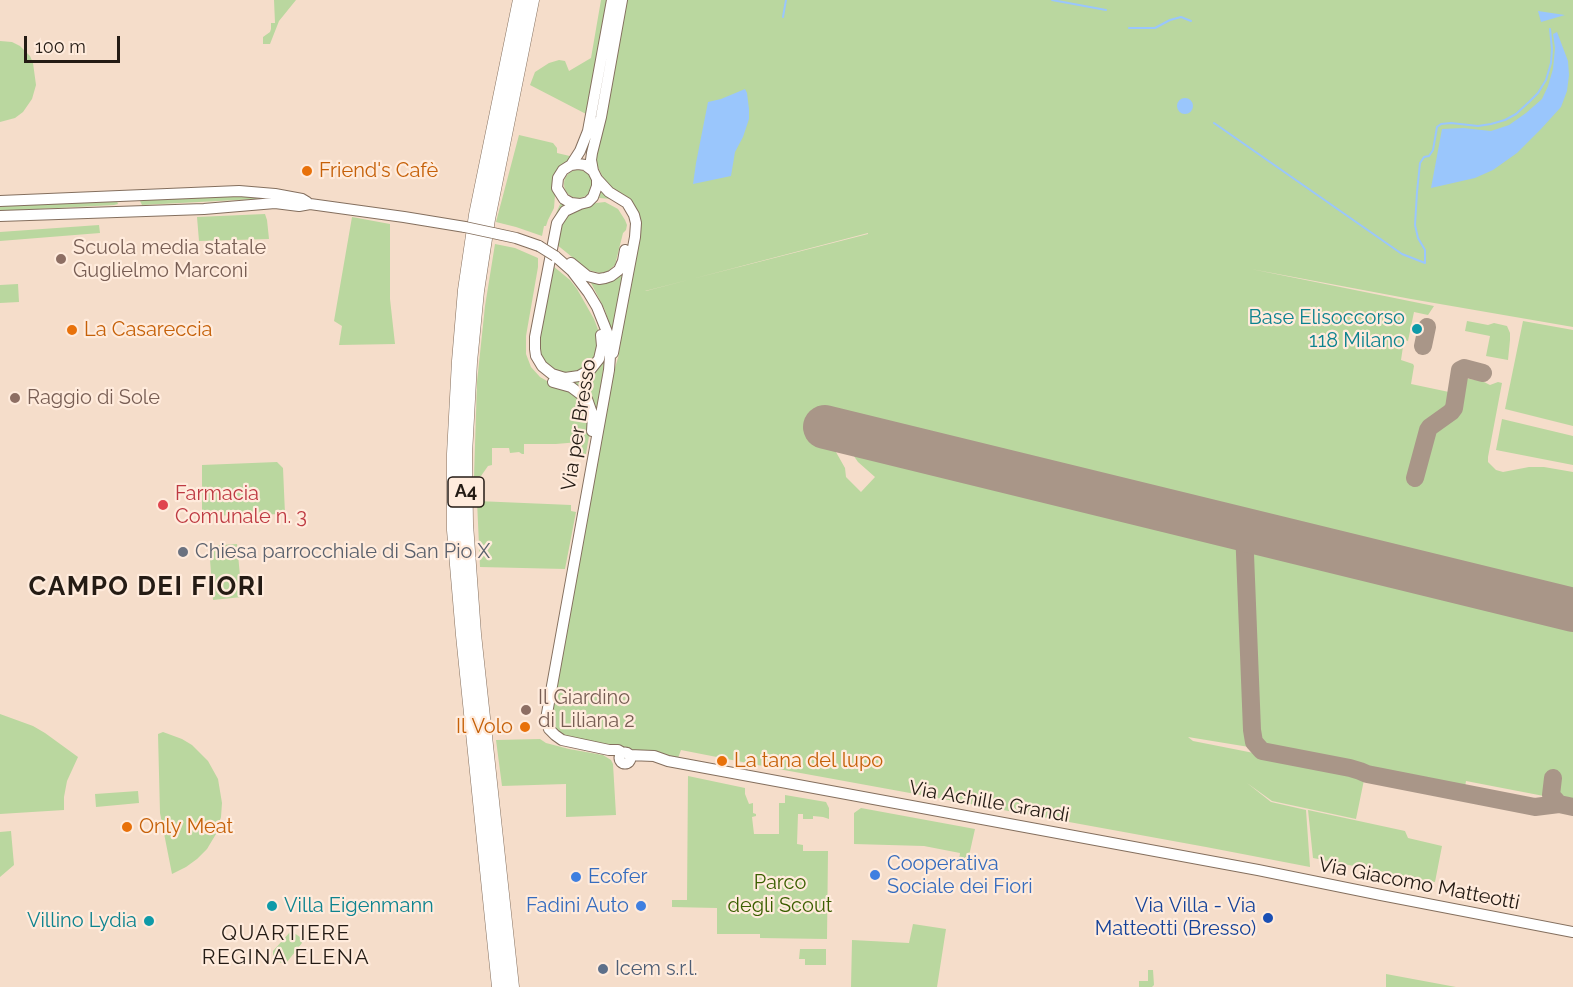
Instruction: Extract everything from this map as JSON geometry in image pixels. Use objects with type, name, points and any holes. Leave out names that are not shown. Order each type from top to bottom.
[{"type":"highway","name":"A4","points":[[499,987],[454,530],[454,454],[459,361],[476,215],[520,0]]},
{"type":"highway","name":"A4","points":[[512,987],[474,634],[466,524],[465,454],[477,291],[488,219],[532,0]]},
{"type":"street","points":[[612,0],[588,131],[571,165],[563,170],[558,178],[557,188],[567,202],[584,203],[595,193],[597,186],[591,160],[622,0]]},
{"type":"street","points":[[571,165],[585,165],[609,192],[627,203],[636,223],[609,370]]},
{"type":"street","points":[[0,201],[239,191],[275,199]]},
{"type":"street","points":[[561,196],[549,226],[528,337],[528,351],[534,366],[544,377],[575,389],[590,405],[594,423],[589,447],[589,482]]},
{"type":"street","points":[[0,216],[204,209],[275,199]]},
{"type":"street","name":"Via per Bresso","points":[[275,199],[299,206],[310,204],[404,217],[516,238],[539,246],[555,256],[572,271],[588,292],[603,321],[609,345],[609,370],[546,719],[549,729],[562,740],[609,750],[639,761],[662,763],[672,761]]},
{"type":"street","points":[[599,199],[608,200],[622,207],[630,226],[623,261],[619,270],[611,276],[605,278],[587,276],[564,257],[555,256],[556,264],[575,283],[585,298],[594,314],[602,339],[602,353],[595,364],[586,373],[571,378],[552,374],[542,366],[536,356],[534,343],[557,223],[565,211],[599,199]]},
{"type":"street","name":"Via Achille Grandi","points":[[672,761],[1258,870]]},
{"type":"street","name":"Via Giacomo Matteotti","points":[[1258,870],[1573,932]]},
{"type":"green space","points":[[274,0],[296,0],[279,21],[270,44],[263,44],[263,37],[270,32],[271,23],[275,23]]},
{"type":"green space","points":[[601,0],[609,0],[588,115],[530,85],[535,72],[549,63],[565,61],[569,71],[591,58]]},
{"type":"green space","points":[[627,0],[1573,0],[1573,327],[1251,269],[1434,306],[1428,315],[1414,312],[1408,341],[1404,340],[1401,360],[1414,366],[1411,384],[1459,396],[1464,378],[1490,385],[1502,383],[1488,462],[1496,470],[1503,472],[1529,467],[1544,467],[1573,472],[1573,595],[829,413],[822,442],[832,445],[845,468],[846,477],[861,492],[875,477],[858,462],[849,449],[1240,544],[1249,747],[1188,737],[1193,741],[1365,775],[1356,819],[1272,801],[1247,783],[1271,802],[1306,810],[1310,867],[681,750],[678,758],[569,738],[558,731],[552,720],[552,702],[612,377],[618,358],[640,229],[632,202],[606,184],[596,158]],"holes":[[[868,233],[868,234],[691,279]]]},
{"type":"green space","points":[[0,41],[12,42],[20,46],[30,56],[36,85],[32,99],[23,112],[15,118],[0,122]]},
{"type":"green space","points":[[519,135],[553,143],[557,148],[557,153],[574,157],[553,185],[554,208],[544,226],[542,236],[496,222]]},
{"type":"green space","points":[[578,170],[588,174],[592,184],[588,194],[578,198],[568,194],[564,184],[568,174]]},
{"type":"green space","points":[[602,189],[626,206],[634,220],[633,242],[614,340],[605,310],[590,281],[601,283],[619,276],[628,258],[633,227],[627,210],[620,203],[612,199],[599,198]]},
{"type":"green space","points":[[246,194],[259,197],[142,205],[140,201],[142,198]]},
{"type":"green space","points":[[117,201],[118,204],[114,205],[0,211],[0,206]]},
{"type":"green space","points":[[561,202],[568,207],[557,217],[553,227],[532,341],[533,354],[540,368],[548,375],[566,381],[588,375],[605,358],[596,416],[591,403],[579,389],[552,379],[540,370],[530,349],[551,225]]},
{"type":"green space","points":[[605,202],[618,209],[627,225],[615,265],[607,272],[600,273],[588,270],[556,244],[557,232],[570,212]]},
{"type":"green space","points":[[265,214],[269,239],[199,241],[197,217]]},
{"type":"green space","points":[[352,217],[390,224],[390,299],[395,344],[339,345],[342,326],[334,321]]},
{"type":"green space","points":[[99,225],[100,233],[0,241],[0,232]]},
{"type":"green space","points":[[495,244],[515,248],[538,258],[526,336],[526,354],[531,367],[540,377],[562,387],[587,404],[590,431],[585,459],[581,458],[579,442],[524,444],[524,454],[510,453],[509,448],[492,448],[492,465],[488,466],[481,476],[474,477],[477,382],[485,306]]},
{"type":"green space","points":[[553,266],[577,289],[599,332],[599,350],[588,368],[564,375],[543,363],[537,346]]},
{"type":"green space","points":[[18,284],[19,302],[0,303],[0,285]]},
{"type":"green space","points":[[1467,321],[1507,326],[1510,333],[1508,360],[1486,356],[1490,336],[1465,331]]},
{"type":"green space","points":[[1523,321],[1573,330],[1573,426],[1505,409]]},
{"type":"green space","points":[[1502,419],[1573,436],[1573,465],[1496,450]]},
{"type":"green space","points":[[277,462],[283,468],[285,514],[202,516],[202,465]]},
{"type":"green space","points":[[477,501],[571,505],[571,511],[576,512],[565,569],[480,567]]},
{"type":"green space","points":[[237,544],[242,597],[213,600],[209,546]]},
{"type":"green space","points":[[1251,547],[1573,626],[1573,799],[1549,794],[1549,797],[1466,781],[1465,787],[1263,748],[1259,742],[1254,712],[1248,579],[1251,578]]},
{"type":"green space","points":[[0,714],[33,726],[78,757],[67,781],[64,810],[0,814]]},
{"type":"green space","points":[[163,732],[192,745],[208,761],[218,779],[222,803],[216,834],[207,849],[186,867],[172,874],[160,813],[158,734]]},
{"type":"green space","points":[[540,739],[546,743],[569,749],[603,755],[611,760],[616,815],[566,817],[566,784],[502,786],[496,740]]},
{"type":"green space","name":"Parco degli Scout","points":[[688,776],[745,788],[749,804],[753,803],[753,813],[756,814],[752,817],[754,834],[779,834],[779,803],[785,803],[785,795],[826,802],[829,808],[829,819],[813,816],[813,819],[803,819],[803,814],[798,814],[797,844],[803,845],[803,851],[828,851],[827,939],[760,938],[760,934],[717,934],[717,908],[672,907],[672,900],[687,900]]},
{"type":"green space","points":[[138,791],[139,803],[96,807],[95,794]]},
{"type":"green space","points":[[861,808],[975,829],[966,869],[958,867],[960,853],[924,846],[854,844],[854,813]]},
{"type":"green space","points":[[1308,810],[1405,831],[1408,838],[1442,846],[1435,882],[1313,858]]},
{"type":"green space","points":[[11,831],[14,865],[0,877],[0,832]]},
{"type":"green space","points":[[913,924],[946,929],[937,987],[851,987],[852,940],[909,943]]},
{"type":"green space","points":[[290,932],[300,937],[302,943],[287,962],[281,963],[273,956],[273,951]]},
{"type":"green space","points":[[800,949],[826,949],[826,965],[805,965],[805,959],[799,959]]},
{"type":"green space","points":[[1148,970],[1153,970],[1154,985],[1139,987],[1139,981],[1148,981]]},
{"type":"green space","points":[[1386,974],[1456,987],[1386,987]]},
{"type":"water","points":[[1538,11],[1565,15],[1541,22]]},
{"type":"water","points":[[1557,32],[1568,61],[1569,75],[1567,91],[1561,107],[1517,153],[1493,170],[1475,178],[1431,188],[1442,129],[1463,128],[1491,131],[1509,125],[1542,99],[1553,69],[1555,48],[1553,34]]},
{"type":"water","points":[[745,89],[749,119],[735,152],[731,176],[693,184],[708,102]]},
{"type":"water","points":[[1182,98],[1188,98],[1193,106],[1191,112],[1182,114],[1177,109],[1177,103]]},
{"type":"waterway","points":[[783,17],[786,0]]},
{"type":"waterway","points":[[1052,0],[1106,10]]},
{"type":"waterway","points":[[1129,28],[1155,28],[1181,17],[1191,21]]},
{"type":"waterway","points":[[1214,123],[1402,254],[1425,263],[1425,250],[1418,238],[1415,225],[1417,192],[1420,163],[1433,150],[1437,127],[1451,123],[1478,126],[1491,124],[1516,114],[1538,93],[1546,80],[1551,63],[1550,29]]},
{"type":"taxiway","points":[[1423,346],[1427,327]]},
{"type":"taxiway","points":[[1415,478],[1428,430],[1454,408],[1460,370],[1464,368],[1483,373]]},
{"type":"taxiway","points":[[1244,529],[1252,730],[1254,742],[1262,751],[1535,807],[1559,804],[1573,807]]},
{"type":"taxiway","points":[[1553,778],[1551,795],[1559,804]]},
{"type":"runway","points":[[825,427],[1573,610]]},
{"type":"place","name":"Friend's Cafè","points":[[307,171]]},
{"type":"place","name":"Scuola media statale Guglielmo Marconi","points":[[61,259]]},
{"type":"place","name":"Base Elisoccorso 118 Milano","points":[[1417,329]]},
{"type":"place","name":"La Casareccia","points":[[72,330]]},
{"type":"place","name":"Raggio di Sole","points":[[15,398]]},
{"type":"place","name":"Farmacia Comunale n. 3","points":[[163,505]]},
{"type":"place","name":"Chiesa parrocchiale di San Pio X","points":[[183,552]]},
{"type":"place","name":"Il Giardino di Liliana 2","points":[[526,710]]},
{"type":"place","name":"Il Volo","points":[[525,727]]},
{"type":"place","name":"La tana del lupo","points":[[722,761]]},
{"type":"place","name":"Only Meat","points":[[127,827]]},
{"type":"place","name":"Cooperativa Sociale dei Fiori","points":[[875,875]]},
{"type":"place","name":"Ecofer","points":[[576,877]]},
{"type":"place","name":"Villa Eigenmann","points":[[272,906]]},
{"type":"place","name":"Fadini Auto","points":[[641,906]]},
{"type":"place","name":"Via Villa - Via Matteotti (Bresso)","points":[[1268,918]]},
{"type":"place","name":"Villino Lydia","points":[[149,921]]},
{"type":"place","name":"Icem s.r.l.","points":[[603,969]]},
{"type":"district","name":"CAMPO DEI FIORI","points":[[147,587]]},
{"type":"district","name":"QUARTIERE REGINA ELENA","points":[[286,946]]}]
